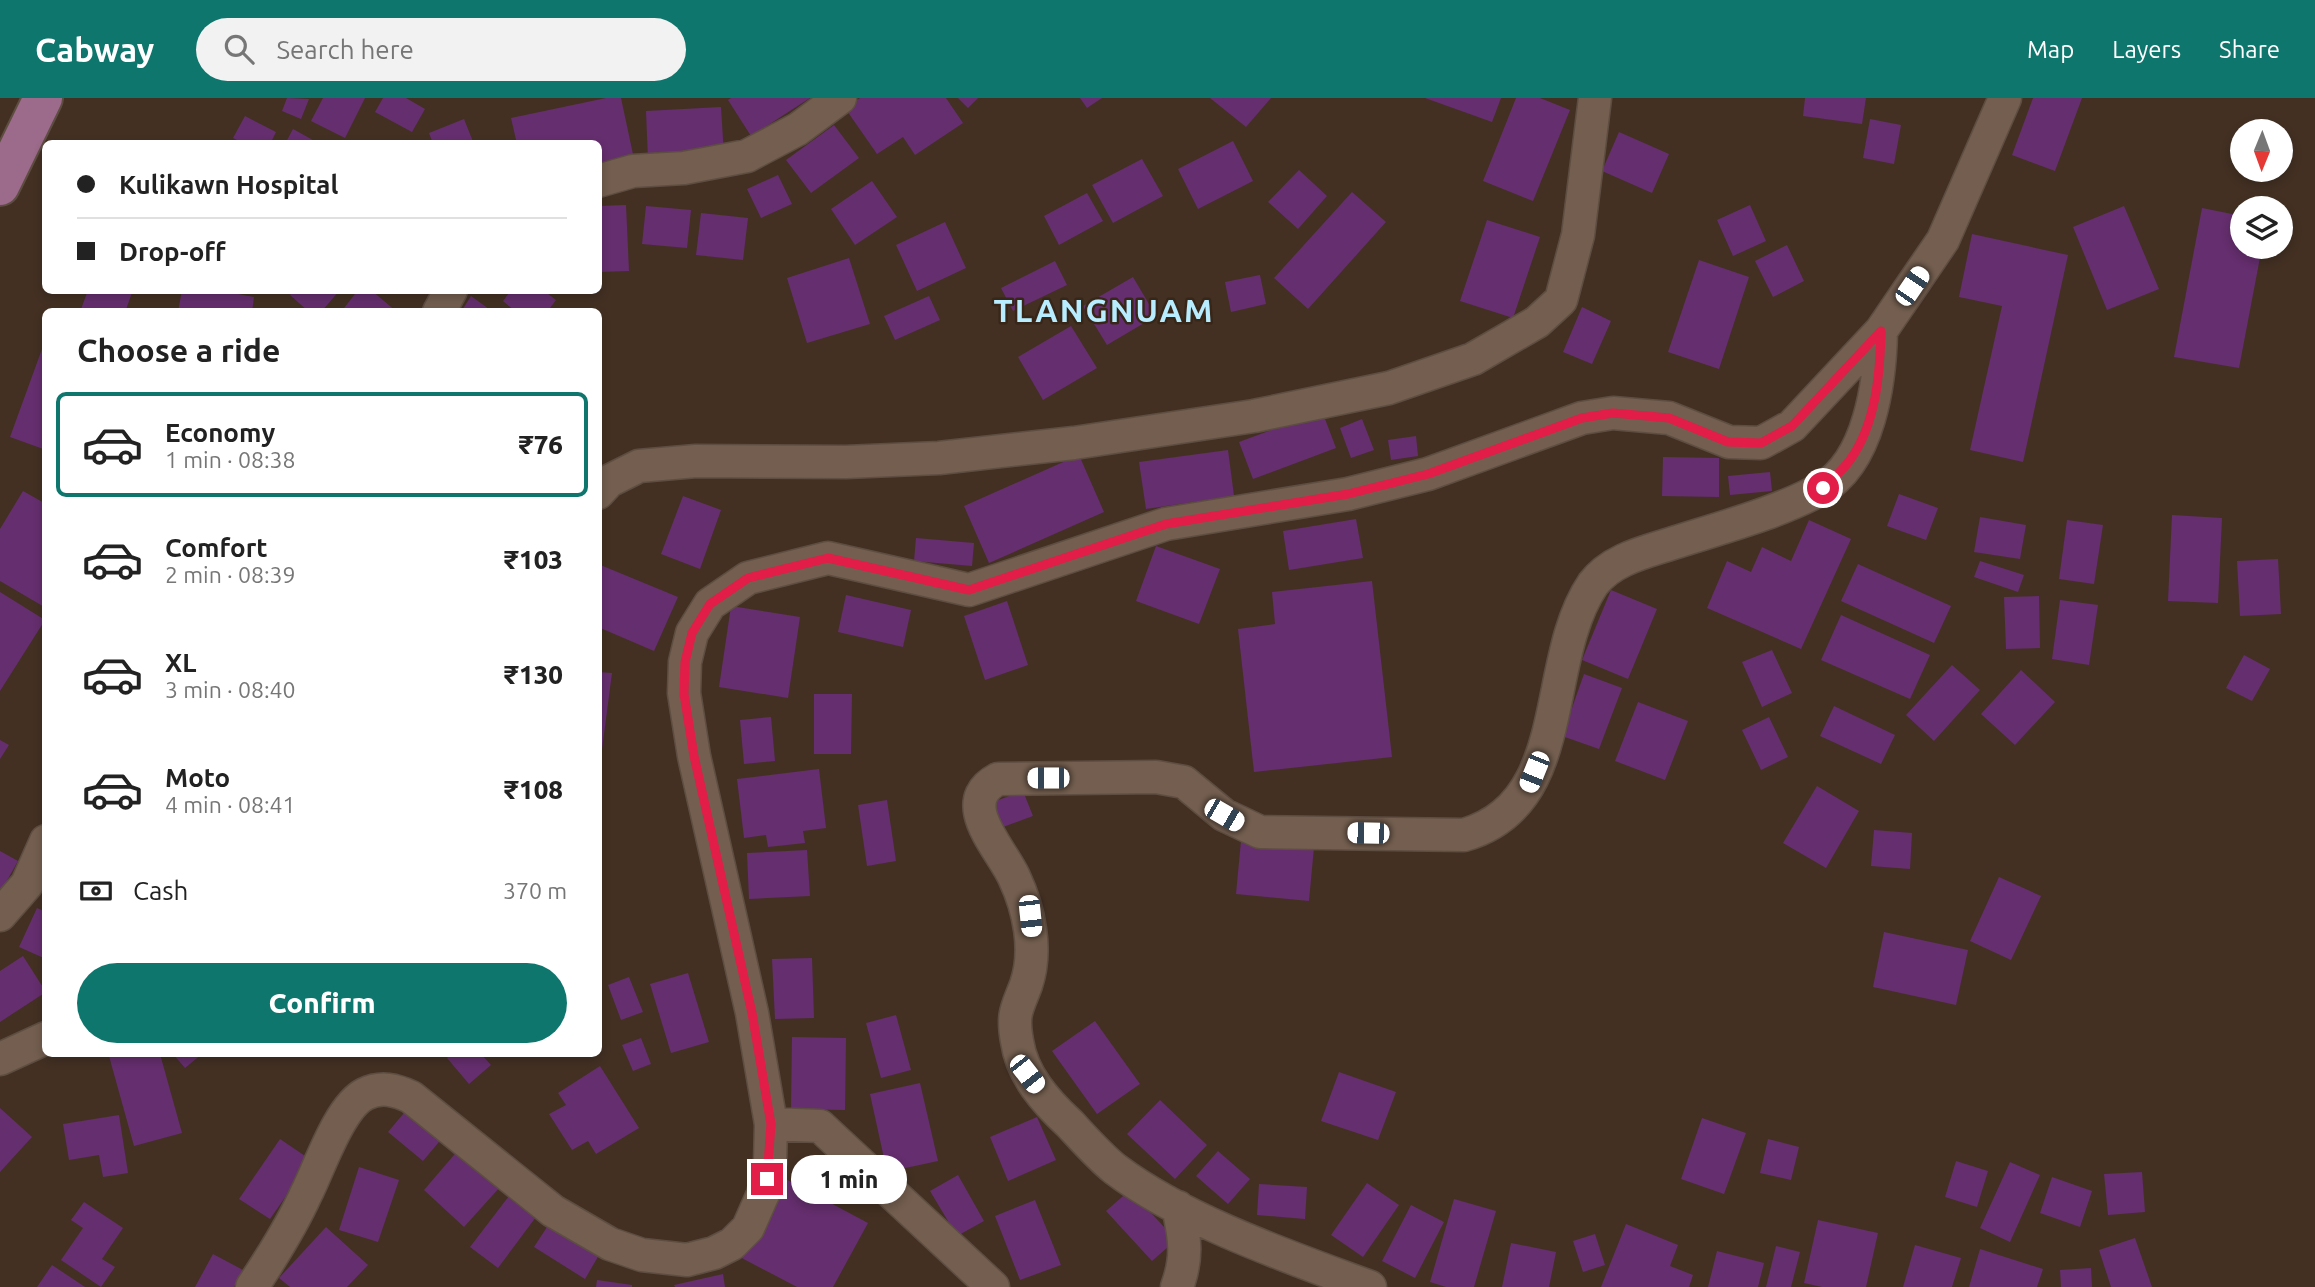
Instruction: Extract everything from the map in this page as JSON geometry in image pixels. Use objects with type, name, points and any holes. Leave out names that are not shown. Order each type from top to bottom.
[{"type":"main road","points":[[0,186],[43,98]]},
{"type":"street","points":[[602,180],[633,171],[684,168],[747,156],[798,129],[839,98]]},
{"type":"street","points":[[602,489],[609,481],[639,466],[696,461],[846,462],[939,458],[1074,443],[1254,416],[1389,388],[1473,359],[1537,322],[1561,300],[1578,234],[1595,98]]},
{"type":"street","points":[[253,1287],[306,1195],[346,1114],[364,1094],[380,1089],[397,1090],[411,1097],[574,1225],[642,1255],[687,1260],[714,1254],[732,1244],[748,1228],[763,1195],[770,1163],[771,1124],[752,1013],[694,756],[684,694],[685,662],[692,633],[710,604],[748,578],[828,558],[969,590],[1166,524],[1322,499],[1428,474],[1582,418],[1613,413],[1669,418],[1728,442],[1761,443],[1792,426],[1881,331],[1943,240],[2005,98]]},
{"type":"street","points":[[1370,1287],[1306,1264],[1178,1207],[1115,1168],[1056,1111],[1027,1074],[1016,1038],[1015,1008],[1026,984],[1032,936],[1030,916],[1021,902],[1015,878],[979,809],[979,795],[987,785],[998,779],[1156,777],[1184,782],[1224,815],[1260,832],[1464,835],[1488,828],[1510,813],[1527,791],[1541,754],[1571,639],[1594,583],[1613,566],[1639,553],[1742,521],[1823,488],[1850,460],[1868,426],[1878,382],[1881,331]]},
{"type":"street","points":[[0,915],[27,884],[42,850]]},
{"type":"street","points":[[0,1059],[42,1040]]},
{"type":"street","points":[[771,1124],[820,1126],[993,1287]]},
{"type":"street","points":[[1177,1287],[1185,1265],[1184,1236],[1178,1207]]},
{"type":"building","points":[[287,98],[309,99],[301,119],[282,111]]},
{"type":"building","points":[[323,98],[365,98],[345,138],[311,121]]},
{"type":"building","points":[[383,98],[406,98],[425,109],[412,132],[375,112]]},
{"type":"building","points":[[606,98],[621,98],[634,159],[602,165],[602,140],[516,140],[511,118]]},
{"type":"building","points":[[810,98],[751,136],[728,100]]},
{"type":"building","points":[[860,98],[946,98],[963,123],[915,155],[903,137],[877,154],[845,108]]},
{"type":"building","points":[[958,98],[978,98],[968,108]]},
{"type":"building","points":[[1080,98],[1102,98],[1087,108]]},
{"type":"building","points":[[1210,98],[1271,98],[1246,127]]},
{"type":"building","points":[[1425,98],[1501,98],[1492,122]]},
{"type":"building","points":[[1516,98],[1540,98],[1570,110],[1533,201],[1483,181]]},
{"type":"building","points":[[1805,98],[1866,98],[1862,124],[1803,116]]},
{"type":"building","points":[[2033,98],[2082,98],[2055,171],[2012,155]]},
{"type":"building","points":[[721,107],[724,155],[648,160],[646,111]]},
{"type":"building","points":[[245,116],[276,132],[272,140],[233,138]]},
{"type":"building","points":[[464,119],[472,140],[432,140],[429,133]]},
{"type":"building","points":[[1870,119],[1901,125],[1894,164],[1863,158]]},
{"type":"building","points":[[834,125],[859,158],[811,193],[786,160]]},
{"type":"building","points":[[293,129],[313,140],[287,140]]},
{"type":"building","points":[[1619,132],[1669,154],[1652,193],[1602,171]]},
{"type":"building","points":[[1233,141],[1253,181],[1198,209],[1178,169]]},
{"type":"building","points":[[1142,159],[1163,196],[1113,223],[1092,185]]},
{"type":"building","points":[[1299,170],[1327,196],[1298,229],[1268,202]]},
{"type":"building","points":[[778,175],[792,204],[761,218],[747,189]]},
{"type":"building","points":[[872,181],[897,217],[855,245],[831,209]]},
{"type":"building","points":[[1352,192],[1386,222],[1308,309],[1274,278]]},
{"type":"building","points":[[1087,193],[1103,221],[1059,245],[1044,216]]},
{"type":"building","points":[[626,205],[629,271],[602,272],[602,206]]},
{"type":"building","points":[[1750,205],[1766,241],[1733,256],[1717,220]]},
{"type":"building","points":[[646,206],[691,210],[687,248],[642,244]]},
{"type":"building","points":[[2124,206],[2159,289],[2107,310],[2073,227]]},
{"type":"building","points":[[2202,208],[2230,214],[2230,259],[2260,259],[2239,368],[2174,357]]},
{"type":"building","points":[[701,213],[748,218],[743,260],[696,255]]},
{"type":"building","points":[[1487,220],[1540,237],[1513,318],[1460,301]]},
{"type":"building","points":[[945,222],[966,268],[917,291],[896,245]]},
{"type":"building","points":[[1972,234],[2068,255],[2023,462],[1970,450],[2002,306],[1959,297]]},
{"type":"building","points":[[1787,245],[1804,281],[1773,297],[1755,261]]},
{"type":"building","points":[[849,258],[870,324],[807,343],[787,278]]},
{"type":"building","points":[[1699,260],[1749,277],[1719,369],[1668,352]]},
{"type":"building","points":[[1055,261],[1067,285],[1013,311],[1001,288]]},
{"type":"building","points":[[1260,275],[1266,304],[1231,312],[1225,282]]},
{"type":"building","points":[[1133,277],[1156,316],[1107,345],[1083,306]]},
{"type":"building","points":[[87,294],[132,294],[126,308],[81,308]]},
{"type":"building","points":[[181,294],[238,294],[254,297],[253,308],[179,308]]},
{"type":"building","points":[[337,294],[324,308],[305,308],[290,295]]},
{"type":"building","points":[[355,294],[376,294],[392,308],[344,308]]},
{"type":"building","points":[[508,294],[548,294],[556,300],[550,308],[511,308],[503,301]]},
{"type":"building","points":[[471,296],[488,308],[464,308]]},
{"type":"building","points":[[929,296],[940,320],[895,340],[884,316]]},
{"type":"building","points":[[1582,307],[1611,321],[1592,364],[1563,352]]},
{"type":"building","points":[[1071,326],[1097,368],[1043,400],[1018,357]]},
{"type":"building","points":[[42,349],[42,449],[10,437]]},
{"type":"building","points":[[1322,411],[1336,448],[1253,479],[1239,442]]},
{"type":"building","points":[[1362,419],[1374,450],[1351,458],[1340,428]]},
{"type":"building","points":[[1416,436],[1418,456],[1391,460],[1388,440]]},
{"type":"building","points":[[1228,450],[1234,496],[1146,509],[1139,462]]},
{"type":"building","points":[[1079,455],[1104,512],[989,563],[964,506]]},
{"type":"building","points":[[1663,457],[1719,458],[1719,497],[1662,496]]},
{"type":"building","points":[[1770,472],[1772,491],[1730,495],[1728,476]]},
{"type":"building","points":[[23,491],[42,502],[42,606],[0,581],[0,529]]},
{"type":"building","points":[[1899,494],[1938,508],[1926,540],[1887,526]]},
{"type":"building","points":[[683,496],[721,510],[700,569],[661,554]]},
{"type":"building","points":[[2172,515],[2222,518],[2218,603],[2168,601]]},
{"type":"building","points":[[1980,517],[2026,525],[2020,559],[1974,552]]},
{"type":"building","points":[[1356,519],[1363,558],[1289,570],[1283,531]]},
{"type":"building","points":[[1809,520],[1851,539],[1801,649],[1707,608],[1727,561],[1751,572],[1762,547],[1791,561]]},
{"type":"building","points":[[2067,520],[2103,525],[2094,584],[2059,579]]},
{"type":"building","points":[[916,538],[974,543],[972,566],[914,561]]},
{"type":"building","points":[[1156,546],[1220,569],[1199,624],[1136,601]]},
{"type":"building","points":[[2278,559],[2281,614],[2240,616],[2237,561]]},
{"type":"building","points":[[1980,561],[2024,575],[2018,592],[1974,577]]},
{"type":"building","points":[[1858,564],[1951,606],[1934,643],[1841,601]]},
{"type":"building","points":[[602,566],[678,597],[654,651],[602,629]]},
{"type":"building","points":[[1372,581],[1392,757],[1254,772],[1238,629],[1275,624],[1272,592]]},
{"type":"building","points":[[1611,590],[1657,609],[1628,679],[1582,660]]},
{"type":"building","points":[[0,592],[42,618],[42,625],[0,691]]},
{"type":"building","points":[[846,595],[911,610],[903,647],[838,632]]},
{"type":"building","points":[[2039,596],[2040,648],[2006,649],[2004,597]]},
{"type":"building","points":[[2060,600],[2098,605],[2089,665],[2052,659]]},
{"type":"building","points":[[1007,601],[1028,665],[985,680],[964,616]]},
{"type":"building","points":[[731,606],[800,617],[788,698],[719,687]]},
{"type":"building","points":[[1841,615],[1930,655],[1910,699],[1821,660]]},
{"type":"building","points":[[1772,650],[1792,693],[1762,707],[1742,662]]},
{"type":"building","points":[[2244,655],[2270,669],[2252,701],[2226,688]]},
{"type":"building","points":[[1952,665],[1980,690],[1934,741],[1906,715]]},
{"type":"building","points":[[2021,670],[2055,702],[2015,745],[1981,714]]},
{"type":"building","points":[[602,672],[612,673],[602,749]]},
{"type":"building","points":[[1584,674],[1622,688],[1599,749],[1562,736]]},
{"type":"building","points":[[814,694],[852,694],[851,754],[814,754]]},
{"type":"building","points":[[1638,702],[1688,721],[1665,780],[1615,761]]},
{"type":"building","points":[[1834,706],[1895,735],[1881,764],[1820,736]]},
{"type":"building","points":[[771,717],[775,761],[744,764],[740,720]]},
{"type":"building","points":[[1769,717],[1788,757],[1761,770],[1742,730]]},
{"type":"building","points":[[0,740],[9,745],[0,759]]},
{"type":"building","points":[[819,769],[826,828],[803,831],[805,843],[768,847],[766,835],[744,838],[737,779]]},
{"type":"building","points":[[1817,786],[1859,811],[1826,868],[1783,843]]},
{"type":"building","points":[[1023,791],[1033,816],[1003,827],[993,802]]},
{"type":"building","points":[[887,800],[896,861],[867,866],[858,805]]},
{"type":"building","points":[[1874,830],[1912,833],[1910,869],[1871,866]]},
{"type":"building","points":[[1241,841],[1314,847],[1309,901],[1236,894]]},
{"type":"building","points":[[807,850],[810,896],[749,899],[747,853]]},
{"type":"building","points":[[0,851],[18,861],[0,893]]},
{"type":"building","points":[[1999,877],[2041,896],[2011,960],[1970,941]]},
{"type":"building","points":[[37,908],[42,910],[42,957],[19,947]]},
{"type":"building","points":[[1884,932],[1968,950],[1956,1005],[1873,987]]},
{"type":"building","points":[[23,956],[42,986],[42,995],[0,1022],[0,971]]},
{"type":"building","points":[[812,958],[814,1018],[775,1019],[772,959]]},
{"type":"building","points":[[688,973],[709,1042],[671,1053],[650,984]]},
{"type":"building","points":[[629,977],[643,1012],[621,1020],[608,985]]},
{"type":"building","points":[[896,1015],[911,1070],[881,1078],[866,1023]]},
{"type":"building","points":[[1095,1021],[1140,1084],[1097,1114],[1052,1051]]},
{"type":"building","points":[[792,1037],[846,1038],[845,1110],[791,1109]]},
{"type":"building","points":[[641,1038],[651,1064],[633,1071],[622,1045]]},
{"type":"building","points":[[109,1057],[161,1057],[182,1133],[134,1146]]},
{"type":"building","points":[[176,1057],[198,1057],[185,1068]]},
{"type":"building","points":[[484,1057],[491,1065],[469,1084],[447,1058]]},
{"type":"building","points":[[600,1066],[639,1128],[596,1154],[588,1141],[572,1150],[549,1114],[566,1105],[558,1093]]},
{"type":"building","points":[[1339,1072],[1396,1092],[1378,1140],[1321,1121]]},
{"type":"building","points":[[920,1083],[938,1161],[887,1172],[870,1094]]},
{"type":"building","points":[[1160,1100],[1207,1145],[1175,1179],[1127,1134]]},
{"type":"building","points":[[409,1107],[444,1136],[423,1161],[388,1132]]},
{"type":"building","points":[[0,1108],[32,1137],[0,1172]]},
{"type":"building","points":[[119,1115],[128,1173],[103,1177],[99,1155],[69,1160],[63,1124]]},
{"type":"building","points":[[1037,1117],[1056,1160],[1008,1181],[990,1137]]},
{"type":"building","points":[[1702,1118],[1746,1133],[1724,1194],[1681,1179]]},
{"type":"building","points":[[280,1139],[311,1160],[270,1219],[239,1199]]},
{"type":"building","points":[[1768,1139],[1799,1147],[1791,1180],[1760,1173]]},
{"type":"building","points":[[460,1148],[501,1186],[464,1227],[424,1190]]},
{"type":"building","points":[[1218,1151],[1250,1179],[1228,1204],[1196,1176]]},
{"type":"building","points":[[1956,1161],[1988,1171],[1977,1207],[1945,1197]]},
{"type":"building","points":[[2010,1162],[2040,1175],[2010,1242],[1980,1228]]},
{"type":"building","points":[[359,1167],[399,1180],[378,1242],[339,1230]]},
{"type":"building","points":[[2142,1172],[2145,1212],[2108,1215],[2104,1174]]},
{"type":"building","points":[[778,1175],[868,1223],[833,1287],[797,1287],[736,1255]]},
{"type":"building","points":[[958,1175],[984,1221],[957,1236],[930,1191]]},
{"type":"building","points":[[2052,1177],[2092,1191],[2080,1227],[2040,1213]]},
{"type":"building","points":[[1367,1183],[1399,1205],[1363,1257],[1331,1235]]},
{"type":"building","points":[[1259,1184],[1307,1187],[1305,1219],[1257,1215]]},
{"type":"building","points":[[1130,1190],[1176,1240],[1152,1261],[1106,1211]]},
{"type":"building","points":[[509,1196],[536,1217],[498,1268],[470,1247]]},
{"type":"building","points":[[1454,1199],[1496,1211],[1474,1287],[1446,1287],[1430,1282]]},
{"type":"building","points":[[1035,1200],[1061,1265],[1020,1280],[995,1216]]},
{"type":"building","points":[[84,1202],[123,1228],[102,1259],[115,1267],[101,1287],[61,1260],[83,1228],[71,1220]]},
{"type":"building","points":[[1411,1205],[1444,1222],[1415,1278],[1382,1261]]},
{"type":"building","points":[[1818,1220],[1878,1233],[1866,1287],[1822,1287],[1804,1283]]},
{"type":"building","points":[[549,1224],[599,1255],[585,1279],[534,1247]]},
{"type":"building","points":[[1626,1224],[1678,1245],[1670,1266],[1693,1275],[1689,1287],[1601,1287]]},
{"type":"building","points":[[326,1227],[368,1265],[347,1287],[290,1287],[279,1278]]},
{"type":"building","points":[[1595,1234],[1605,1265],[1583,1272],[1573,1241]]},
{"type":"building","points":[[2135,1238],[2152,1287],[2111,1287],[2099,1250]]},
{"type":"building","points":[[1511,1243],[1556,1252],[1549,1287],[1502,1287]]},
{"type":"building","points":[[1915,1245],[1961,1258],[1952,1287],[1903,1287]]},
{"type":"building","points":[[1776,1246],[1800,1252],[1791,1287],[1766,1287]]},
{"type":"building","points":[[1980,1249],[2043,1269],[2037,1287],[1969,1287]]},
{"type":"building","points":[[1717,1251],[1764,1263],[1758,1287],[1708,1287]]},
{"type":"building","points":[[213,1254],[243,1270],[234,1287],[195,1287]]},
{"type":"building","points":[[52,1265],[85,1287],[37,1287]]},
{"type":"building","points":[[2091,1268],[2092,1287],[2061,1287],[2060,1270]]},
{"type":"building","points":[[723,1274],[725,1287],[674,1285]]},
{"type":"building","points":[[597,1280],[632,1285],[632,1287],[596,1287]]},
{"type":"district","name":"TLANGNUAM","points":[[1104,310]]},
{"type":"route","points":[[767,1179],[771,1124],[752,1013],[694,756],[684,694],[685,662],[692,633],[710,604],[748,578],[785,566],[828,558],[969,590],[1166,524],[1348,494],[1428,474],[1582,418],[1613,413],[1642,413],[1669,418],[1728,442],[1761,443],[1792,426],[1881,331],[1878,382],[1868,426],[1850,460],[1823,488]]}]
